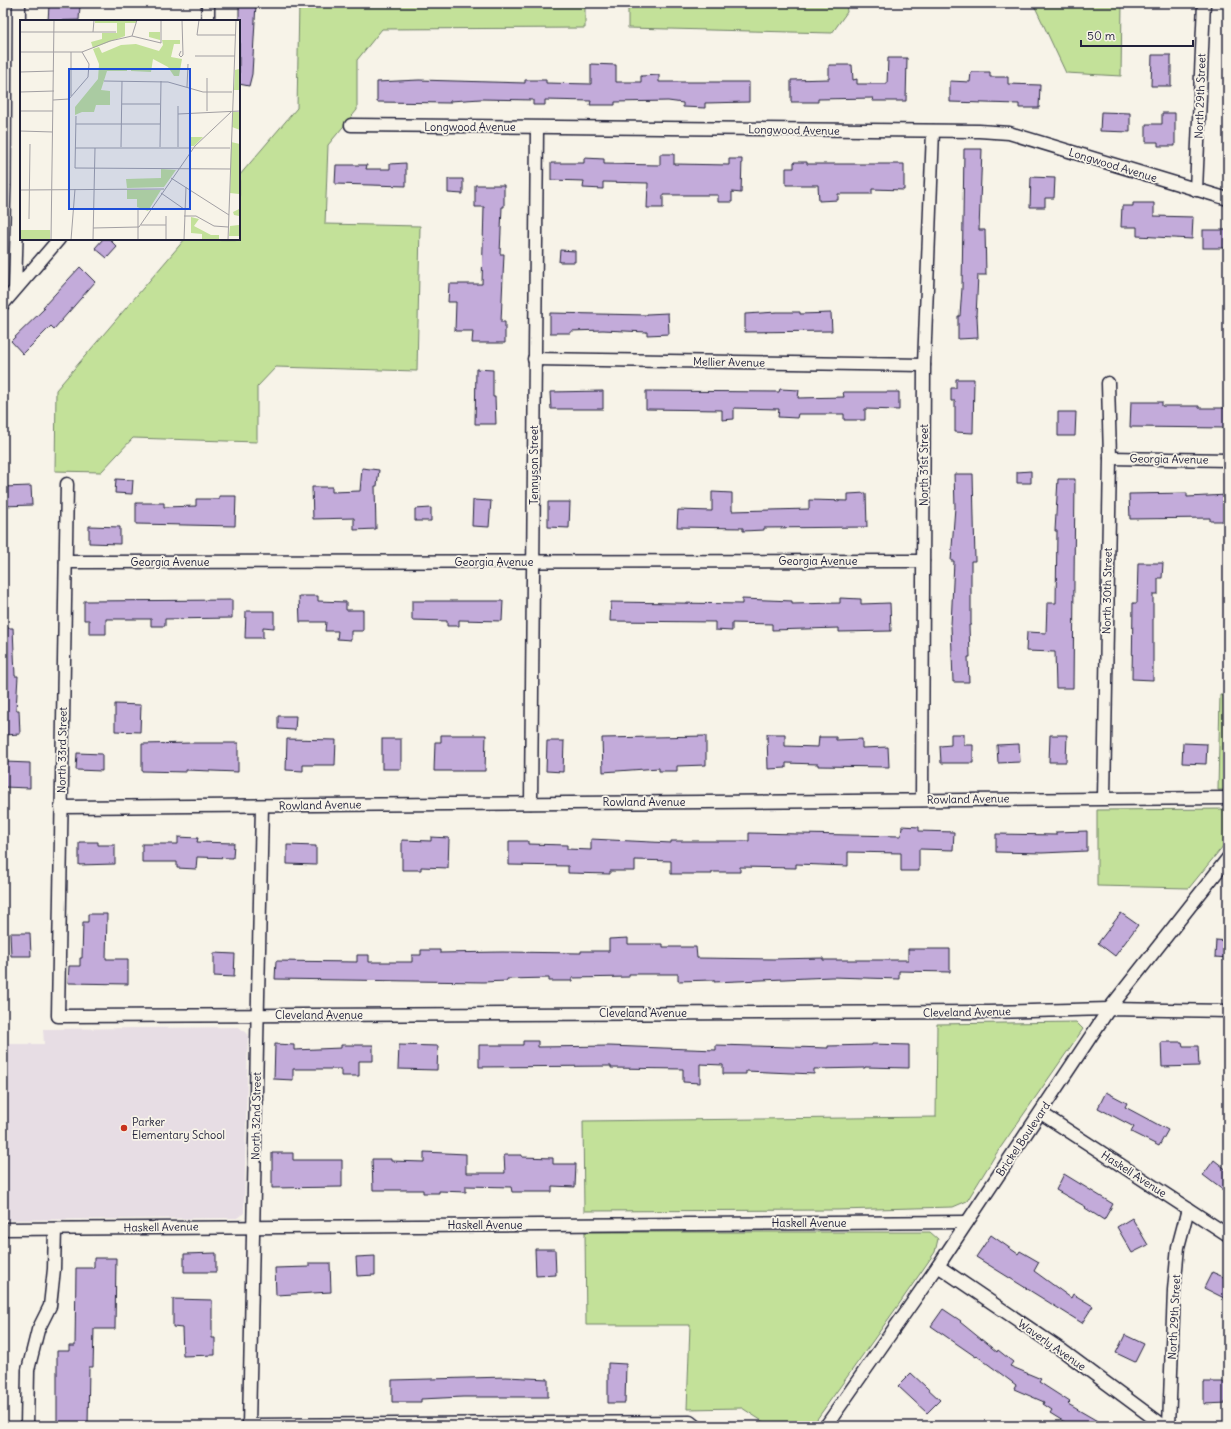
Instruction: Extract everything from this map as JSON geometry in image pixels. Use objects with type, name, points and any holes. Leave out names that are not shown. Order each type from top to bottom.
[{"type":"street","points":[[15,289],[20,190],[19,3]]},
{"type":"street","points":[[208,3],[208,20]]},
{"type":"street","name":"North 29th Street","points":[[1196,190],[1204,3]]},
{"type":"street","name":"Longwood Avenue","points":[[351,125],[537,128],[933,131],[979,130],[1009,133],[1228,199]]},
{"type":"street","name":"Tennyson Street","points":[[531,803],[537,128]]},
{"type":"street","name":"North 31st Street","points":[[922,800],[924,365],[933,131]]},
{"type":"street","points":[[3,304],[58,240]]},
{"type":"street","name":"Mellier Avenue","points":[[534,359],[924,365]]},
{"type":"street","name":"North 30th Street","points":[[1104,798],[1110,458],[1108,383]]},
{"type":"street","name":"Georgia Avenue","points":[[1110,458],[1228,460]]},
{"type":"street","name":"North 33rd Street","points":[[58,1016],[67,484]]},
{"type":"street","name":"Georgia Avenue","points":[[66,562],[923,561]]},
{"type":"street","name":"Rowland Avenue","points":[[61,807],[1228,798]]},
{"type":"street","name":"North 32nd Street","points":[[249,1426],[262,806]]},
{"type":"street","name":"Brickel Boulevard","points":[[826,1426],[938,1266],[1041,1114],[1109,1009],[1228,858]]},
{"type":"street","name":"Cleveland Avenue","points":[[58,1016],[980,1012],[1109,1009],[1228,1011]]},
{"type":"street","name":"Haskell Avenue","points":[[1041,1114],[1228,1235]]},
{"type":"street","name":"North 29th Street","points":[[1169,1426],[1174,1290],[1178,1247],[1188,1209]]},
{"type":"street","name":"Haskell Avenue","points":[[3,1229],[967,1222]]},
{"type":"street","points":[[27,1426],[28,1370],[38,1330],[50,1306],[54,1269],[55,1229]]},
{"type":"street","name":"Waverly Avenue","points":[[938,1266],[1063,1352],[1164,1426]]},
{"type":"street","points":[[249,1426],[690,1422],[695,1426]]},
{"type":"shaded area","name":"Parker Elementary School","points":[[239,1027],[248,1035],[244,1213],[237,1218],[3,1220],[3,1044],[44,1044],[43,1029]]},
{"type":"green space","points":[[299,3],[585,3],[585,28],[382,29],[357,60],[357,110],[328,145],[325,224],[420,226],[417,371],[276,367],[257,387],[257,442],[133,438],[101,472],[55,471],[56,390],[184,240],[240,240],[240,175],[297,108]]},
{"type":"green space","points":[[628,3],[846,3],[847,12],[832,33],[628,28]]},
{"type":"green space","points":[[1030,3],[1122,3],[1121,76],[1066,73],[1036,9]]},
{"type":"green space","points":[[1220,695],[1228,695],[1228,790],[1218,790]]},
{"type":"green space","points":[[1228,809],[1228,840],[1189,888],[1097,886],[1097,810]]},
{"type":"green space","points":[[1076,1022],[1083,1029],[996,1154],[967,1201],[953,1207],[837,1210],[584,1211],[583,1121],[936,1117],[937,1024]]},
{"type":"green space","points":[[585,1232],[930,1232],[938,1239],[935,1252],[812,1426],[770,1426],[742,1408],[687,1409],[690,1325],[586,1325]]},
{"type":"building","points":[[239,3],[256,3],[252,74],[249,86],[240,84]]},
{"type":"building","points":[[49,5],[80,6],[79,20],[48,20]]},
{"type":"building","points":[[1152,55],[1171,55],[1171,86],[1151,86]]},
{"type":"building","points":[[888,58],[907,58],[906,101],[872,101],[873,98],[818,99],[818,102],[791,102],[791,80],[829,79],[829,65],[852,65],[853,80],[857,79],[857,84],[887,84]]},
{"type":"building","points":[[591,64],[616,65],[616,82],[641,82],[641,76],[659,75],[659,82],[749,82],[749,102],[705,103],[705,108],[683,107],[683,103],[668,101],[615,102],[615,105],[590,105],[591,101],[545,100],[545,105],[533,105],[533,100],[481,99],[450,101],[450,103],[377,102],[377,82],[419,80],[525,83],[525,80],[546,80],[546,83],[591,84]]},
{"type":"building","points":[[971,72],[990,72],[990,77],[1008,77],[1008,84],[1040,85],[1039,108],[1019,108],[1019,104],[950,102],[950,81],[970,82]]},
{"type":"building","points":[[1101,112],[1130,113],[1130,132],[1100,131]]},
{"type":"building","points":[[1162,113],[1175,113],[1175,146],[1158,146],[1158,142],[1146,142],[1146,124],[1162,124]]},
{"type":"building","points":[[964,149],[982,149],[979,230],[985,230],[986,275],[978,275],[976,316],[978,338],[958,339],[958,316],[960,316],[962,288]]},
{"type":"building","points":[[660,154],[674,154],[674,164],[729,165],[729,159],[742,159],[741,193],[732,192],[732,202],[718,202],[718,195],[663,195],[663,208],[647,208],[648,183],[603,182],[603,189],[583,188],[584,181],[551,180],[551,163],[584,163],[584,158],[604,159],[604,164],[660,165]]},
{"type":"building","points":[[794,162],[807,162],[807,164],[904,164],[904,190],[872,189],[872,194],[838,194],[838,200],[819,201],[818,185],[786,185],[786,168],[794,168]]},
{"type":"building","points":[[406,163],[406,186],[335,184],[336,165],[367,165],[366,169],[390,169],[390,164]]},
{"type":"building","points":[[1031,177],[1055,178],[1054,198],[1045,198],[1045,207],[1030,207]]},
{"type":"building","points":[[448,179],[463,179],[463,194],[448,193]]},
{"type":"building","points":[[475,185],[504,185],[504,207],[502,207],[500,254],[504,254],[501,322],[505,322],[505,343],[472,343],[473,331],[455,331],[456,302],[448,302],[449,284],[482,284],[484,207],[475,207]]},
{"type":"building","points":[[1133,203],[1154,203],[1154,216],[1193,217],[1192,239],[1137,236],[1137,227],[1121,227],[1122,206],[1133,206]]},
{"type":"building","points":[[1203,230],[1228,230],[1228,248],[1203,248]]},
{"type":"building","points":[[102,240],[110,240],[117,247],[107,258],[95,248]]},
{"type":"building","points":[[560,250],[575,251],[575,262],[559,262]]},
{"type":"building","points":[[80,267],[95,282],[54,329],[51,326],[23,354],[11,341],[45,308],[43,307]]},
{"type":"building","points":[[800,312],[800,314],[831,313],[832,331],[745,332],[745,314]]},
{"type":"building","points":[[550,313],[647,315],[668,313],[669,334],[647,335],[647,332],[603,330],[550,333]]},
{"type":"building","points":[[476,369],[493,370],[493,397],[495,397],[496,424],[475,424]]},
{"type":"building","points":[[956,379],[974,379],[973,433],[955,432],[955,401],[951,401],[951,388],[956,388]]},
{"type":"building","points":[[780,389],[799,390],[798,398],[844,397],[843,392],[899,392],[899,410],[865,409],[865,420],[844,420],[844,414],[798,414],[797,418],[778,417],[779,409],[734,408],[734,419],[722,420],[722,410],[646,409],[646,391],[779,392]]},
{"type":"building","points":[[603,391],[603,409],[551,409],[550,392]]},
{"type":"building","points":[[1131,402],[1162,402],[1162,406],[1228,408],[1228,428],[1130,427]]},
{"type":"building","points":[[1058,412],[1076,412],[1075,436],[1058,436]]},
{"type":"building","points":[[362,468],[379,470],[377,486],[375,486],[376,529],[354,530],[354,518],[313,519],[312,487],[332,487],[332,492],[360,491]]},
{"type":"building","points":[[1031,471],[1031,483],[1017,483],[1017,472]]},
{"type":"building","points":[[954,474],[973,474],[975,561],[971,561],[971,625],[969,625],[970,657],[968,657],[969,682],[953,682],[951,625],[954,561],[951,561],[955,507]]},
{"type":"building","points":[[116,479],[133,480],[132,494],[115,493]]},
{"type":"building","points":[[1058,479],[1075,479],[1073,688],[1056,688],[1055,652],[1026,651],[1027,632],[1046,633],[1047,603],[1056,603],[1057,531],[1055,531]]},
{"type":"building","points":[[31,486],[32,505],[3,506],[3,487]]},
{"type":"building","points":[[712,492],[732,493],[732,511],[809,509],[809,500],[848,501],[848,494],[866,493],[867,527],[764,528],[764,530],[743,531],[743,528],[677,527],[678,510],[712,511]]},
{"type":"building","points":[[1187,493],[1187,497],[1228,495],[1228,521],[1210,521],[1210,518],[1130,519],[1129,494]]},
{"type":"building","points":[[219,496],[236,496],[235,526],[136,524],[136,503],[164,503],[164,507],[196,506],[196,499],[219,499]]},
{"type":"building","points":[[473,500],[491,501],[489,527],[472,526]]},
{"type":"building","points":[[548,502],[570,502],[569,528],[548,527]]},
{"type":"building","points":[[431,508],[431,521],[415,521],[415,509]]},
{"type":"building","points":[[89,526],[120,527],[120,544],[89,543]]},
{"type":"building","points":[[1138,563],[1163,563],[1162,578],[1158,578],[1158,594],[1153,594],[1153,680],[1132,679],[1133,603],[1137,603]]},
{"type":"building","points":[[299,596],[318,596],[318,601],[346,602],[346,610],[363,610],[363,631],[351,631],[351,640],[337,639],[338,631],[325,631],[326,622],[300,622]]},
{"type":"building","points":[[840,598],[861,599],[861,604],[890,603],[891,631],[839,632],[839,628],[772,630],[772,624],[732,623],[732,631],[715,630],[715,622],[610,621],[611,602],[742,604],[742,599],[792,601],[792,604],[840,603]]},
{"type":"building","points":[[232,600],[232,618],[165,619],[165,626],[151,626],[151,619],[106,619],[106,634],[89,634],[89,620],[84,620],[84,601]]},
{"type":"building","points":[[412,601],[503,601],[502,621],[459,620],[459,626],[447,626],[447,621],[412,620]]},
{"type":"building","points":[[246,611],[274,611],[274,628],[263,627],[263,638],[245,638]]},
{"type":"building","points":[[3,628],[13,628],[15,676],[18,676],[16,710],[19,710],[20,734],[4,735]]},
{"type":"building","points":[[115,704],[141,705],[140,732],[115,731]]},
{"type":"building","points":[[278,716],[296,716],[295,730],[278,729]]},
{"type":"building","points":[[767,734],[785,734],[785,746],[818,747],[819,737],[836,737],[836,740],[862,739],[862,748],[888,747],[889,767],[818,766],[818,764],[786,763],[786,768],[768,769]]},
{"type":"building","points":[[951,734],[964,734],[964,745],[973,745],[973,763],[941,763],[940,746],[951,745]]},
{"type":"building","points":[[441,735],[486,735],[485,771],[434,771],[435,742],[441,742]]},
{"type":"building","points":[[1050,735],[1067,735],[1066,762],[1049,762]]},
{"type":"building","points":[[706,736],[706,765],[677,766],[677,771],[659,771],[659,768],[603,772],[602,738]]},
{"type":"building","points":[[287,739],[336,740],[335,765],[303,765],[303,771],[286,770]]},
{"type":"building","points":[[382,739],[401,739],[401,769],[382,769]]},
{"type":"building","points":[[547,741],[564,741],[563,772],[546,771]]},
{"type":"building","points":[[238,743],[238,772],[186,770],[186,772],[142,771],[142,744]]},
{"type":"building","points":[[1183,743],[1207,744],[1206,764],[1182,763]]},
{"type":"building","points":[[1019,744],[1020,762],[998,763],[997,745]]},
{"type":"building","points":[[77,753],[102,754],[102,771],[76,770]]},
{"type":"building","points":[[5,762],[30,763],[30,788],[3,787]]},
{"type":"building","points":[[902,826],[919,827],[919,831],[954,832],[953,850],[919,849],[919,871],[901,871],[901,853],[848,852],[848,866],[796,864],[796,868],[740,867],[740,872],[712,872],[712,874],[671,874],[671,861],[635,860],[635,871],[610,871],[610,874],[568,873],[568,866],[509,865],[509,841],[528,841],[528,844],[567,845],[567,849],[591,850],[591,839],[671,843],[671,841],[749,841],[749,833],[901,836]]},
{"type":"building","points":[[1087,831],[1087,851],[1042,853],[996,852],[996,834],[1056,835],[1056,832]]},
{"type":"building","points":[[178,837],[198,838],[197,842],[234,843],[233,858],[197,857],[196,869],[177,868],[177,862],[142,862],[142,844],[178,844]]},
{"type":"building","points":[[431,837],[449,838],[448,868],[421,867],[421,870],[402,870],[402,840],[431,841]]},
{"type":"building","points":[[79,842],[98,842],[98,845],[115,845],[115,864],[79,865]]},
{"type":"building","points":[[287,845],[316,846],[316,865],[287,864]]},
{"type":"building","points":[[1121,913],[1138,925],[1115,956],[1098,943]]},
{"type":"building","points":[[88,914],[107,914],[106,959],[128,959],[128,984],[68,983],[69,966],[80,966],[80,958],[82,958],[83,922],[88,922]]},
{"type":"building","points":[[10,933],[30,933],[31,956],[11,956]]},
{"type":"building","points":[[628,938],[628,944],[663,944],[663,947],[696,947],[697,958],[908,960],[908,949],[950,949],[950,972],[899,971],[899,979],[832,977],[714,982],[714,980],[678,981],[678,974],[629,974],[629,977],[572,978],[572,981],[549,981],[549,978],[507,979],[507,981],[483,982],[275,979],[276,961],[357,962],[357,955],[369,955],[369,962],[412,962],[412,955],[421,955],[421,950],[440,950],[440,953],[581,953],[581,951],[609,951],[609,939]]},
{"type":"building","points":[[1216,940],[1228,941],[1228,958],[1215,957]]},
{"type":"building","points":[[214,953],[235,954],[234,977],[214,976]]},
{"type":"building","points":[[523,1041],[538,1041],[538,1047],[609,1046],[716,1050],[716,1045],[828,1048],[828,1046],[872,1044],[909,1045],[909,1068],[865,1067],[814,1069],[814,1074],[746,1071],[746,1074],[723,1074],[723,1065],[700,1064],[700,1083],[683,1082],[683,1069],[611,1068],[611,1066],[479,1067],[479,1045],[523,1045]]},
{"type":"building","points":[[1161,1042],[1182,1042],[1183,1046],[1198,1046],[1199,1066],[1162,1067]]},
{"type":"building","points":[[275,1044],[294,1045],[294,1050],[341,1048],[341,1045],[373,1045],[373,1061],[359,1061],[359,1076],[341,1076],[341,1069],[293,1069],[293,1080],[274,1079]]},
{"type":"building","points":[[399,1045],[438,1046],[437,1070],[398,1069]]},
{"type":"building","points":[[1106,1092],[1127,1103],[1125,1107],[1168,1130],[1159,1146],[1131,1132],[1134,1127],[1098,1108]]},
{"type":"building","points":[[424,1152],[466,1154],[466,1173],[505,1173],[504,1155],[553,1158],[553,1164],[576,1164],[575,1187],[552,1186],[552,1192],[512,1192],[511,1187],[466,1186],[466,1192],[439,1191],[439,1193],[423,1193],[423,1190],[373,1190],[372,1159],[424,1162]]},
{"type":"building","points":[[272,1153],[293,1153],[293,1160],[342,1160],[342,1187],[272,1188]]},
{"type":"building","points":[[1214,1160],[1228,1171],[1228,1194],[1203,1175]]},
{"type":"building","points":[[1064,1174],[1113,1204],[1104,1220],[1085,1208],[1086,1207],[1056,1190]]},
{"type":"building","points":[[1132,1218],[1148,1245],[1132,1253],[1117,1227]]},
{"type":"building","points":[[991,1235],[1018,1254],[1020,1251],[1039,1262],[1034,1271],[1071,1298],[1073,1294],[1093,1306],[1082,1323],[976,1257]]},
{"type":"building","points":[[535,1249],[555,1249],[556,1275],[536,1276]]},
{"type":"building","points":[[216,1253],[216,1272],[184,1272],[184,1254]]},
{"type":"building","points":[[375,1256],[375,1275],[357,1276],[356,1257]]},
{"type":"building","points":[[94,1258],[116,1258],[115,1329],[94,1329],[93,1367],[89,1367],[88,1426],[57,1426],[57,1351],[69,1351],[69,1346],[75,1346],[76,1268],[94,1268]]},
{"type":"building","points":[[309,1263],[330,1263],[331,1292],[276,1295],[275,1268],[309,1267]]},
{"type":"building","points":[[1212,1272],[1228,1279],[1228,1290],[1224,1298],[1204,1288]]},
{"type":"building","points":[[173,1299],[212,1300],[212,1338],[215,1338],[215,1355],[183,1356],[182,1328],[173,1327]]},
{"type":"building","points":[[943,1309],[961,1321],[960,1322],[997,1352],[998,1350],[1013,1362],[1010,1366],[1041,1379],[1039,1382],[1070,1402],[1068,1404],[1106,1426],[1071,1426],[1050,1413],[1052,1410],[1043,1404],[1044,1402],[1014,1389],[1016,1385],[977,1356],[976,1357],[931,1326]]},
{"type":"building","points":[[1125,1335],[1144,1344],[1135,1362],[1116,1353]]},
{"type":"building","points":[[608,1363],[626,1364],[625,1403],[608,1403]]},
{"type":"building","points":[[911,1373],[940,1400],[927,1413],[898,1386]]},
{"type":"building","points":[[506,1377],[548,1379],[548,1397],[463,1397],[421,1399],[421,1402],[392,1402],[392,1380]]},
{"type":"building","points":[[1204,1382],[1228,1382],[1228,1403],[1204,1404]]},
{"type":"place","name":"Parker Elementary School","points":[[124,1128]]}]
